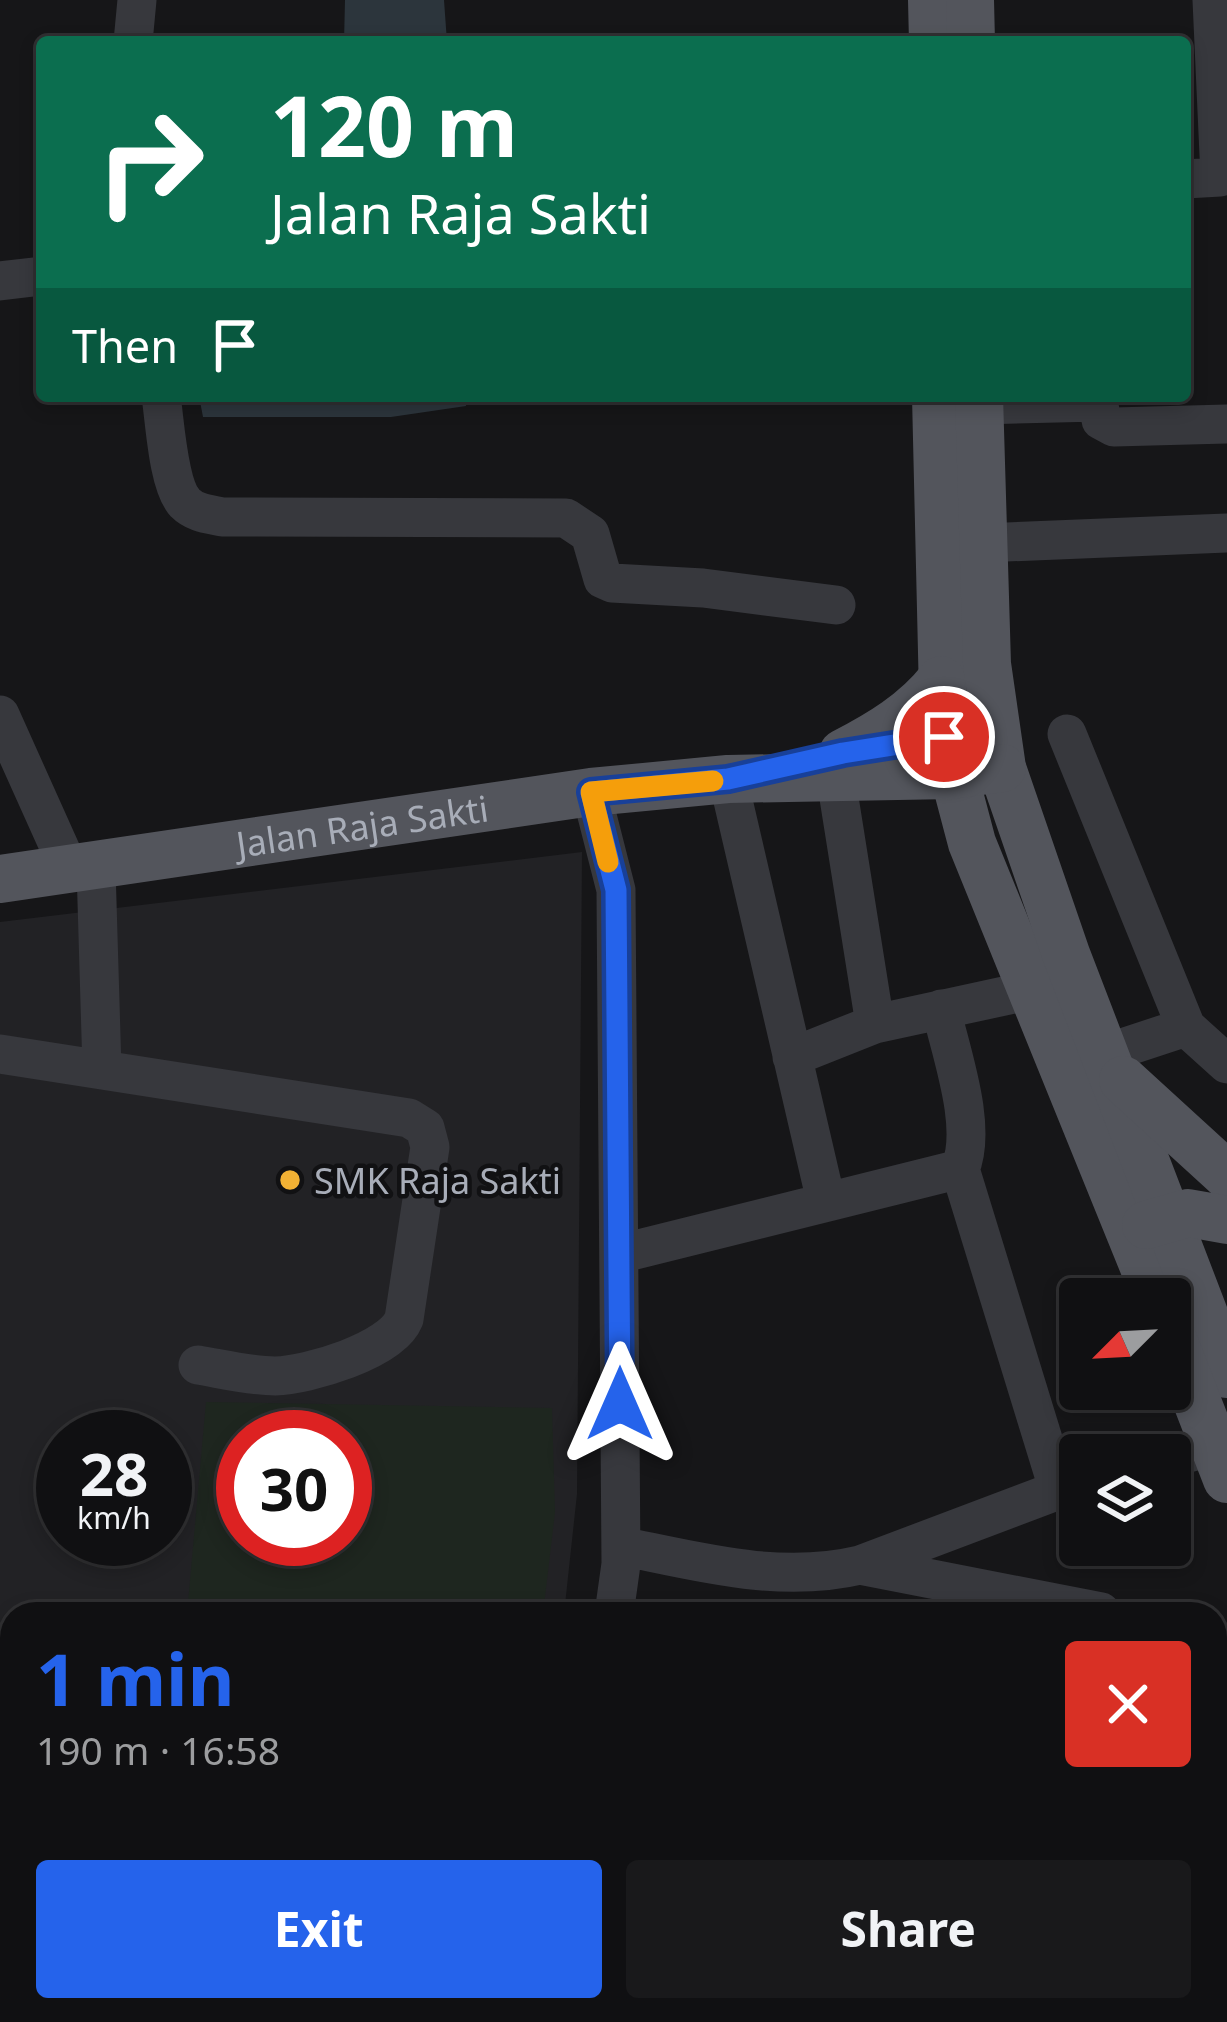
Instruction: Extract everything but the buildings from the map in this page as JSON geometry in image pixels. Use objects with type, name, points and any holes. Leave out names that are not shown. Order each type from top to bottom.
[{"type":"main road","points":[[932,0],[932,36]]},
{"type":"main road","points":[[970,0],[970,36]]},
{"type":"main road","points":[[964,402],[982,543],[987,664],[998,748],[1052,916],[1111,1063],[1168,1252]]},
{"type":"main road","points":[[964,402],[940,680],[948,756],[972,843],[1032,990],[1227,1374]]},
{"type":"main road","points":[[940,680],[923,703],[873,738],[844,770],[892,788],[953,824],[972,843]]},
{"type":"main road","name":"Jalan Raja Sakti","points":[[0,879],[591,792],[844,770],[998,748]]},
{"type":"main road","points":[[1111,1063],[1227,1175]]},
{"type":"main road","points":[[1168,1252],[1188,1213],[1227,1220]]},
{"type":"main road","points":[[1191,1410],[1204,1461]]},
{"type":"street","points":[[134,36],[137,0]]},
{"type":"street","points":[[1211,178],[1212,0]]},
{"type":"street","points":[[0,281],[36,277]]},
{"type":"street","points":[[162,402],[174,481],[181,500],[197,512],[222,517],[566,518],[590,535],[602,579],[612,584],[703,588],[836,604]]},
{"type":"street","points":[[1098,402],[1100,420],[1114,427],[1227,424]]},
{"type":"street","points":[[982,543],[1227,533]]},
{"type":"street","points":[[0,715],[83,870],[102,1070]]},
{"type":"street","points":[[1067,734],[1186,1028],[1223,1056]]},
{"type":"street","points":[[844,770],[875,1024]]},
{"type":"street","points":[[728,779],[826,1201]]},
{"type":"street","points":[[591,792],[616,890],[621,1546],[615,1602]]},
{"type":"street","points":[[792,1057],[875,1024],[1032,990]]},
{"type":"street","points":[[941,1009],[966,1122],[966,1154],[960,1168],[1059,1456]]},
{"type":"street","points":[[1111,1063],[1186,1028]]},
{"type":"street","points":[[0,1054],[409,1118],[425,1128],[429,1136],[404,1319],[397,1333],[344,1360],[276,1376],[198,1365]]},
{"type":"street","points":[[619,1254],[960,1168]]},
{"type":"street","points":[[621,1546],[738,1569],[812,1574],[860,1565],[1059,1489]]},
{"type":"street","points":[[860,1565],[1050,1602]]},
{"type":"shaded area","points":[[345,0],[444,0],[447,36],[344,36]]},
{"type":"shaded area","points":[[200,402],[466,402],[466,406],[391,417],[203,417]]},
{"type":"shaded area","name":"SMK Raja Sakti","points":[[582,852],[577,1494],[565,1602],[0,1602],[0,922]]},
{"type":"shaded area","points":[[206,1402],[552,1408],[555,1512],[544,1602],[188,1602]]},
{"type":"slow traffic","points":[[608,862],[591,792],[713,781]]},
{"type":"place","name":"SMK Raja Sakti","points":[[290,1180]]},
{"type":"route","points":[[620,1404],[616,890],[591,792],[728,779],[944,737]]}]
